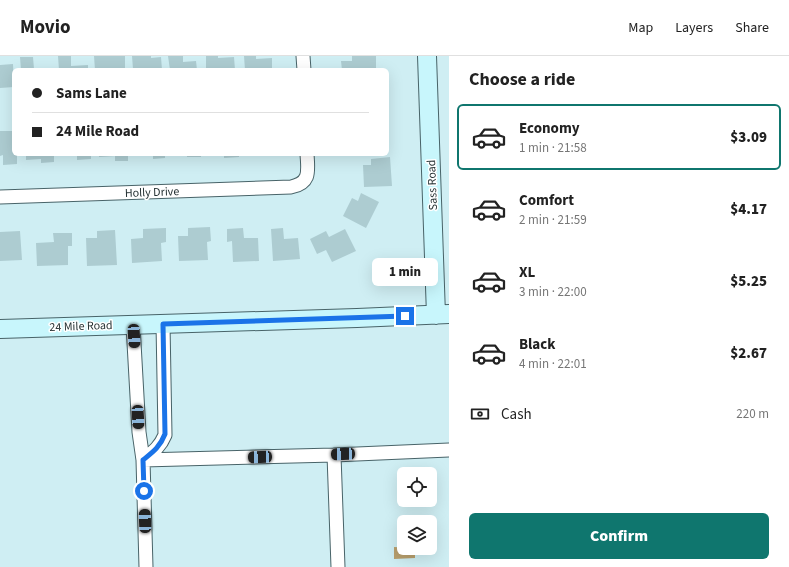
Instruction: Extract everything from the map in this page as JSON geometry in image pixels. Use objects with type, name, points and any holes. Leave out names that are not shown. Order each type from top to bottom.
[{"type":"street","points":[[303,56],[304,68]]},
{"type":"street","name":"Sass Road","points":[[428,56],[443,314]]},
{"type":"street","name":"Holly Drive","points":[[0,196],[295,186],[303,183],[307,176],[308,156]]},
{"type":"street","name":"24 Mile Road","points":[[0,329],[443,314]]},
{"type":"street","points":[[143,460],[158,447],[165,434],[163,324]]},
{"type":"street","points":[[133,325],[139,432],[143,460],[146,567]]},
{"type":"street","points":[[143,460],[334,455],[449,450]]},
{"type":"street","points":[[334,455],[338,567]]},
{"type":"shaded area","points":[[394,547],[397,547],[397,555],[415,555],[415,558],[394,559]]},
{"type":"building","points":[[58,56],[71,56],[71,66],[88,65],[88,68],[59,68]]},
{"type":"building","points":[[94,56],[125,56],[125,68],[95,68]]},
{"type":"building","points":[[132,56],[151,56],[151,58],[161,57],[162,68],[133,68]]},
{"type":"building","points":[[168,56],[183,56],[183,62],[196,61],[197,68],[170,68]]},
{"type":"building","points":[[206,56],[218,56],[218,58],[234,57],[235,68],[206,68]]},
{"type":"building","points":[[244,56],[256,56],[256,59],[272,58],[272,68],[245,68]]},
{"type":"building","points":[[352,56],[376,56],[376,68],[342,68],[341,61],[352,61]]},
{"type":"building","points":[[20,57],[33,57],[34,68],[21,68]]},
{"type":"building","points":[[13,64],[12,87],[0,88],[0,65]]},
{"type":"building","points":[[0,131],[12,131],[12,156],[17,156],[17,164],[3,165],[3,155],[0,156]]},
{"type":"building","points":[[26,156],[54,156],[54,162],[41,163],[41,159],[26,160]]},
{"type":"building","points":[[77,156],[91,156],[91,159],[77,160]]},
{"type":"building","points":[[115,156],[128,156],[128,161],[115,161]]},
{"type":"building","points":[[153,156],[165,156],[165,158],[153,159]]},
{"type":"building","points":[[187,156],[201,156],[201,157]]},
{"type":"building","points":[[224,156],[239,156],[239,157],[224,158]]},
{"type":"building","points":[[390,157],[392,186],[364,187],[363,165],[371,165],[371,159]]},
{"type":"building","points":[[361,193],[379,202],[366,228],[343,216],[352,198],[358,201]]},
{"type":"building","points":[[210,227],[211,241],[207,242],[208,260],[179,261],[178,236],[188,236],[188,228]]},
{"type":"building","points":[[166,228],[166,242],[161,243],[162,261],[132,263],[131,239],[143,238],[143,229]]},
{"type":"building","points":[[243,228],[244,238],[258,238],[259,261],[233,262],[232,241],[227,242],[227,229]]},
{"type":"building","points":[[283,228],[284,239],[298,238],[300,259],[273,261],[271,229]]},
{"type":"building","points":[[345,229],[356,251],[332,262],[326,250],[317,254],[310,239],[326,231],[329,237]]},
{"type":"building","points":[[115,230],[117,265],[87,266],[86,238],[97,238],[97,231]]},
{"type":"building","points":[[20,231],[22,260],[0,261],[0,232]]},
{"type":"building","points":[[53,233],[72,233],[72,246],[68,246],[68,265],[37,266],[36,243],[54,242]]},
{"type":"route","points":[[144,491],[143,460],[161,443],[165,434],[163,324],[405,316]]}]
